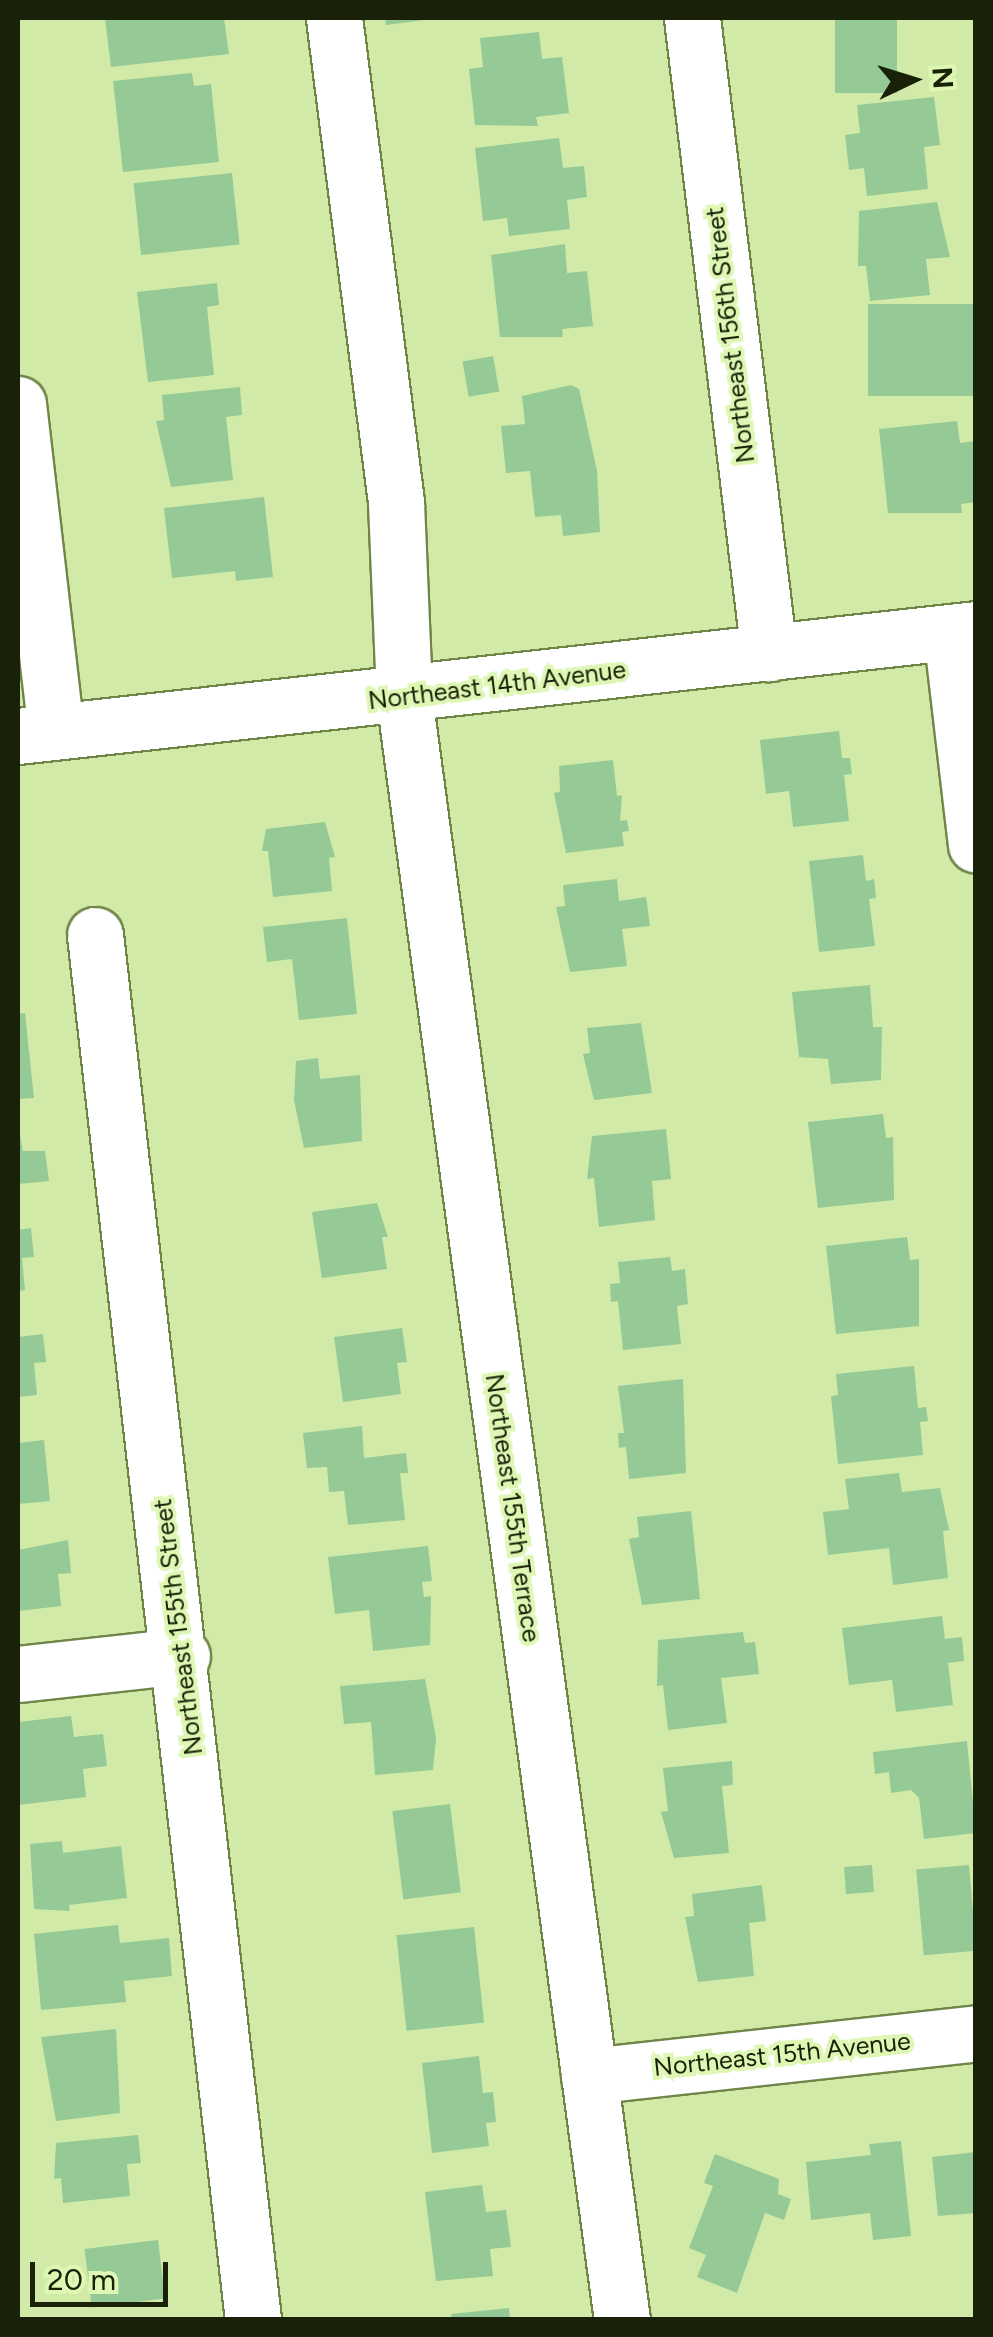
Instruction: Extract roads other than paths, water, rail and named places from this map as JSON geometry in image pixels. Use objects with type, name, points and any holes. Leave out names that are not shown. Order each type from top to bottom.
[{"type":"street","name":"Northeast 155th Terrace","points":[[334,18],[396,503],[404,697],[622,2320]]},
{"type":"street","name":"Northeast 156th Street","points":[[692,18],[769,654]]},
{"type":"street","points":[[18,404],[37,733]]},
{"type":"street","name":"Northeast 14th Avenue","points":[[37,733],[404,697],[963,631]]},
{"type":"street","points":[[963,631],[976,845]]},
{"type":"street","name":"Northeast 155th Street","points":[[94,935],[182,1656],[254,2320]]},
{"type":"street","points":[[18,1674],[182,1656]]},
{"type":"street","name":"Northeast 15th Avenue","points":[[590,2076],[976,2033]]}]
